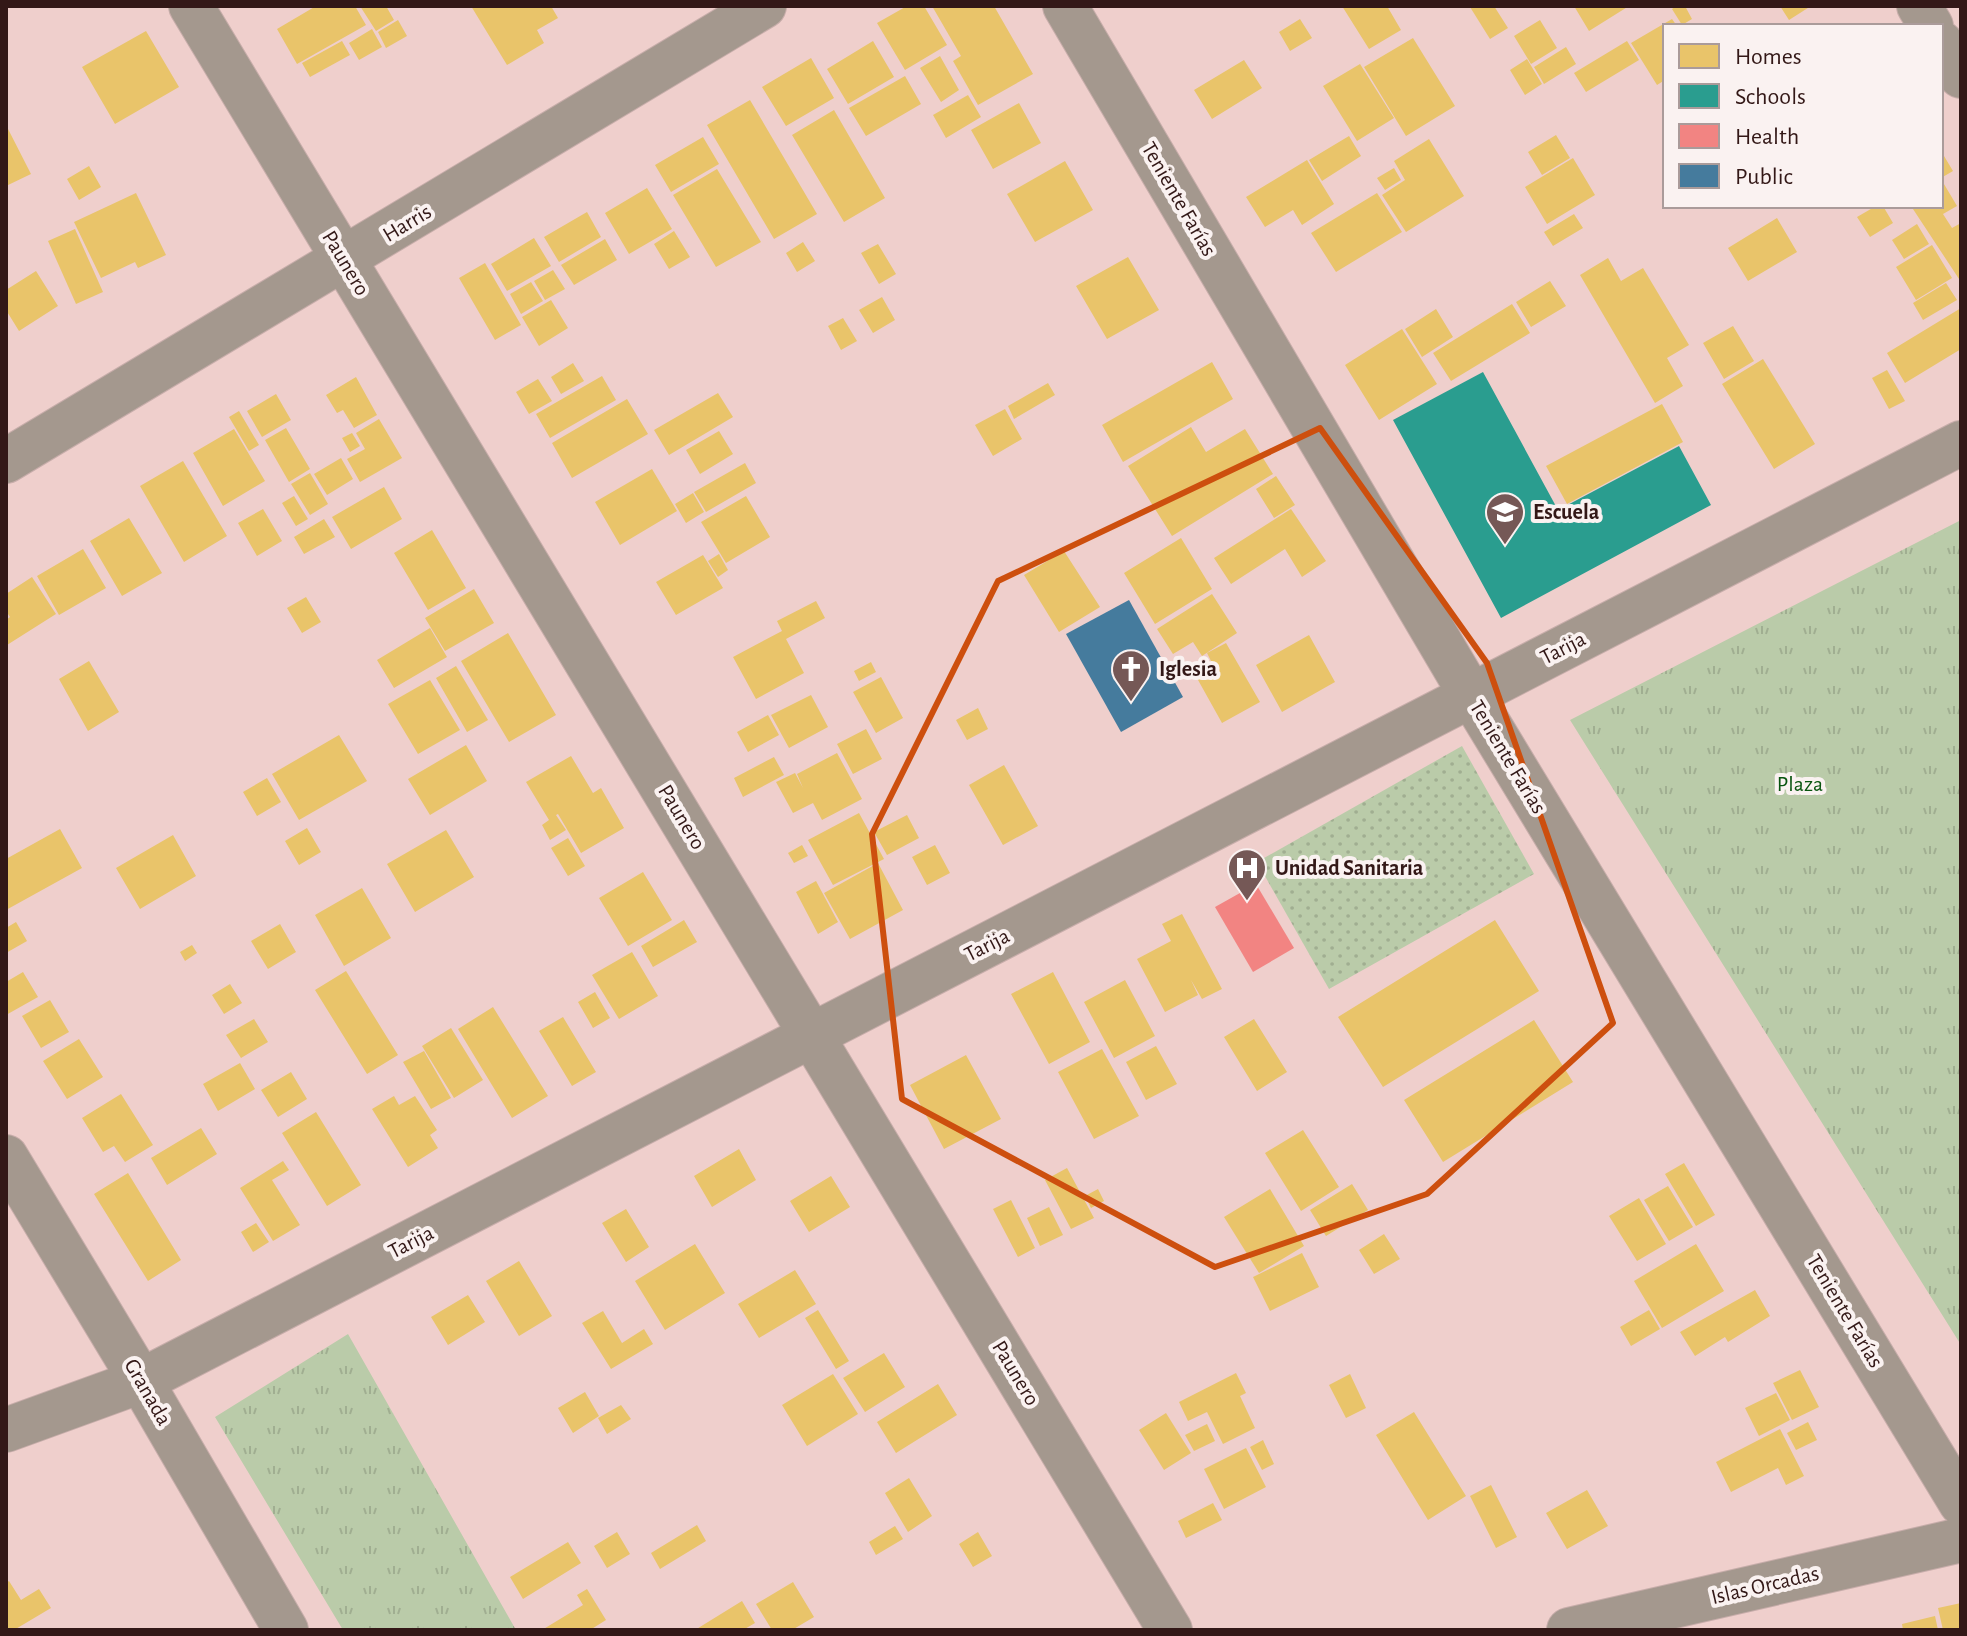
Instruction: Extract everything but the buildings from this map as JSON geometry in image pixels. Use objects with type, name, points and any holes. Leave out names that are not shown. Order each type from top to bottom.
[{"type":"street","name":"Paunero","points":[[191,6],[1170,1630]]},
{"type":"street","name":"Harris","points":[[6,461],[764,6]]},
{"type":"street","name":"Teniente Farías","points":[[1065,6],[1471,695],[1961,1503]]},
{"type":"street","points":[[1919,6],[1930,24]]},
{"type":"street","points":[[1943,46],[1961,76]]},
{"type":"street","name":"Tarija","points":[[6,1430],[141,1381],[1961,443]]},
{"type":"street","name":"Granada","points":[[6,1157],[286,1630]]},
{"type":"street","name":"Islas Orcadas","points":[[1569,1630],[1961,1540]]},
{"type":"highlighted area","points":[[1320,428],[1487,663],[1613,1023],[1427,1194],[1215,1267],[902,1099],[872,834],[998,581]]},
{"type":"green space","name":"Plaza","points":[[1961,520],[1961,1345],[1570,720]]},
{"type":"green space","points":[[1462,746],[1534,874],[1329,989],[1257,862]]},
{"type":"green space","points":[[348,1334],[516,1630],[343,1630],[215,1417]]},
{"type":"place","name":"Escuela","points":[[1505,546]]},
{"type":"place","name":"Iglesia","points":[[1131,703]]},
{"type":"place","name":"Unidad Sanitaria","points":[[1247,902]]}]
